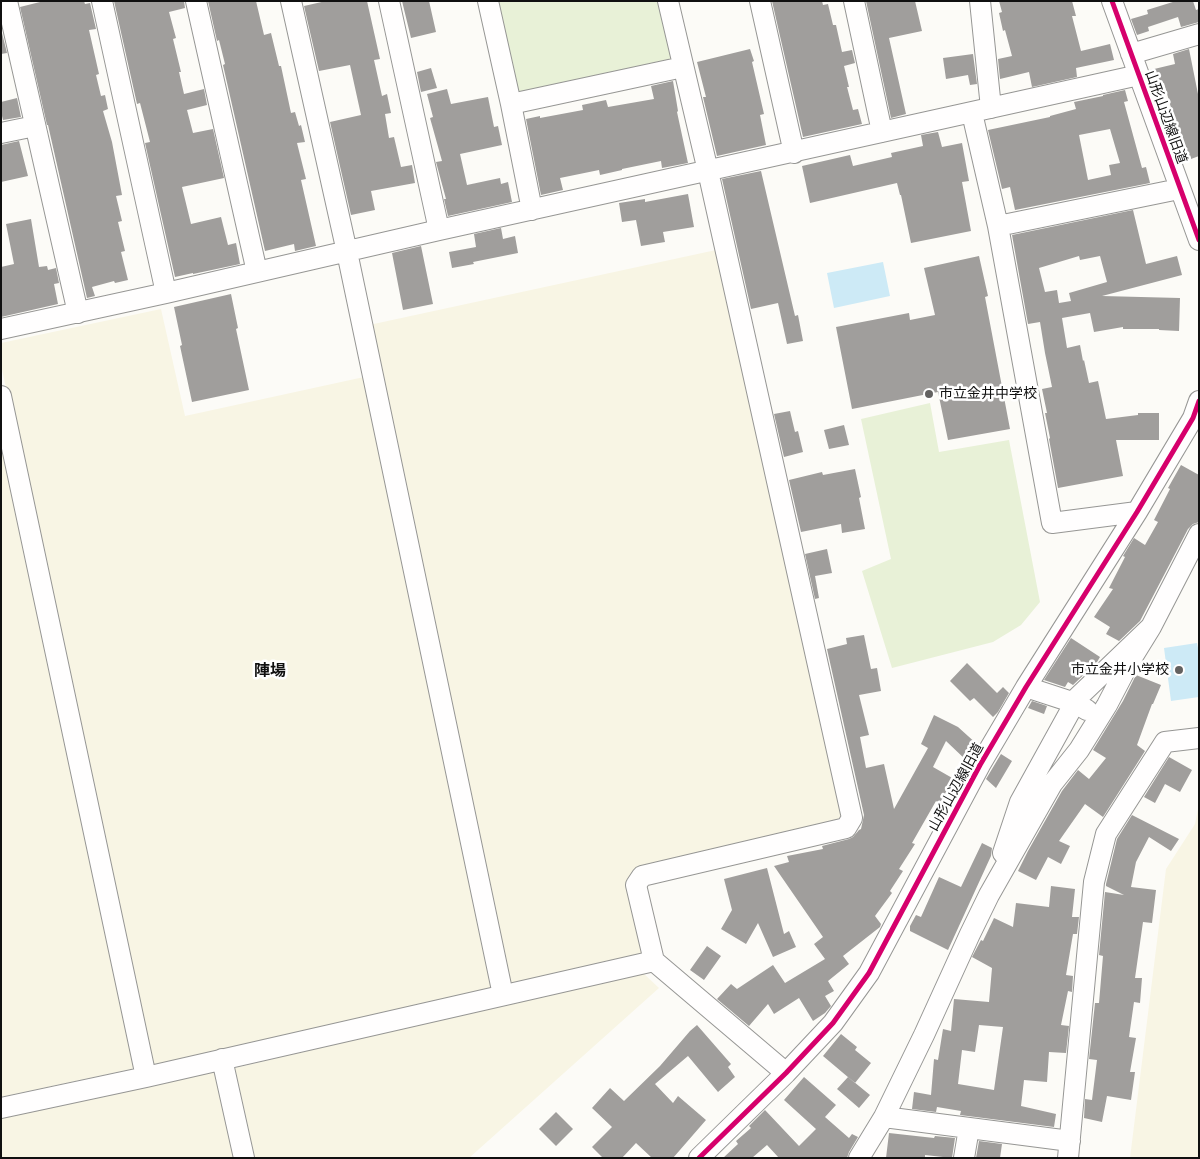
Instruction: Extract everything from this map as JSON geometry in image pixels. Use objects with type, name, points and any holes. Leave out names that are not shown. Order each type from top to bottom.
[{"type":"street","points":[[8,1],[78,313]]},
{"type":"street","points":[[102,1],[166,293]]},
{"type":"street","points":[[196,1],[257,272]]},
{"type":"street","points":[[291,1],[347,252],[504,995]]},
{"type":"street","points":[[390,1],[439,230]]},
{"type":"street","points":[[488,1],[532,210]]},
{"type":"street","points":[[668,1],[708,171],[852,818],[846,828],[642,876],[636,885],[654,961],[786,1073]]},
{"type":"street","points":[[760,1],[794,152]]},
{"type":"street","points":[[854,1],[882,132]]},
{"type":"street","points":[[980,1],[981,110],[998,226],[1052,523],[1137,512]]},
{"type":"street","name":"山形山辺線旧道","points":[[1112,1],[1198,238]]},
{"type":"street","points":[[1130,54],[1199,34]]},
{"type":"street","points":[[511,104],[683,67]]},
{"type":"street","points":[[1,329],[1139,75]]},
{"type":"street","points":[[1,133],[35,126]]},
{"type":"street","points":[[998,226],[1179,189]]},
{"type":"street","points":[[1,396],[146,1077]]},
{"type":"street","name":"山形山辺線旧道","points":[[699,1158],[786,1073],[833,1023],[869,973],[980,765],[1026,687],[1137,512],[1193,418],[1199,401]]},
{"type":"street","points":[[859,1158],[884,1116],[989,895],[1052,784],[1079,750],[1100,717],[1130,661],[1151,627],[1199,534]]},
{"type":"street","points":[[989,895],[1020,802],[1078,697],[1151,627]]},
{"type":"street","points":[[1026,687],[1075,703],[1100,717]]},
{"type":"street","points":[[884,1116],[969,1128],[1069,1149],[1094,882],[1106,834],[1164,742],[1199,738]]},
{"type":"street","points":[[1,1108],[146,1077],[654,961]]},
{"type":"street","points":[[222,1059],[244,1158]]},
{"type":"street","points":[[964,1158],[969,1128]]},
{"type":"shaded area","points":[[716,250],[843,813],[838,824],[636,869],[645,954],[509,985],[369,325]]},
{"type":"shaded area","points":[[161,309],[185,416],[364,377],[495,989],[153,1065],[1,365],[1,343]]},
{"type":"shaded area","points":[[1,434],[136,1068],[1,1097]]},
{"type":"shaded area","points":[[1199,804],[1199,1158],[1130,1158],[1166,869],[1195,824]]},
{"type":"shaded area","points":[[642,972],[659,988],[469,1158],[255,1158],[235,1068]]},
{"type":"shaded area","points":[[216,1068],[236,1158],[1,1158],[1,1115]]},
{"type":"green space","points":[[488,1],[668,1],[683,67],[511,104]]},
{"type":"green space","points":[[930,403],[939,452],[1009,440],[1040,602],[1021,625],[993,642],[892,668],[862,571],[891,559],[861,419]]},
{"type":"water","points":[[883,262],[890,296],[834,308],[827,273]]},
{"type":"water","points":[[1197,643],[1199,653],[1199,697],[1171,701],[1164,648]]},
{"type":"building","points":[[44,1],[84,1],[85,4],[90,3],[96,29],[89,30],[99,74],[96,75],[101,96],[105,95],[108,109],[103,111],[112,142],[122,195],[116,196],[122,221],[118,222],[125,251],[121,252],[128,280],[115,283],[114,281],[92,287],[95,296],[87,298],[20,7]]},
{"type":"building","points":[[114,1],[184,1],[185,8],[169,12],[176,38],[173,39],[181,72],[179,72],[184,94],[204,89],[207,105],[187,110],[193,133],[213,129],[224,178],[182,187],[191,224],[221,217],[228,245],[236,243],[240,264],[175,277],[145,143],[150,142],[140,103],[137,104]]},
{"type":"building","points":[[208,1],[256,1],[264,35],[271,33],[279,66],[281,66],[291,113],[295,112],[299,126],[301,125],[305,142],[297,143],[306,179],[301,180],[316,246],[295,251],[294,244],[265,251],[223,65],[225,64],[219,40],[217,41]]},
{"type":"building","points":[[326,1],[367,1],[380,59],[374,60],[382,96],[387,94],[391,113],[385,114],[389,138],[394,137],[401,167],[412,165],[415,183],[371,191],[375,210],[351,215],[330,122],[361,115],[350,65],[319,71],[304,6]]},
{"type":"building","points":[[402,1],[429,1],[436,32],[411,38]]},
{"type":"building","points":[[772,1],[822,1],[823,5],[828,4],[833,25],[836,25],[842,52],[852,50],[855,63],[844,66],[853,110],[858,109],[862,124],[803,137]]},
{"type":"building","points":[[866,1],[915,1],[922,31],[889,38],[906,114],[891,118]]},
{"type":"building","points":[[999,1],[1072,1],[1076,16],[1072,16],[1081,51],[1110,44],[1114,60],[1076,68],[1077,77],[1032,87],[1029,72],[1000,79],[998,59],[1012,56],[1005,30],[1003,31],[999,13],[1002,12]]},
{"type":"building","points":[[1176,1],[1193,1],[1196,10],[1199,9],[1199,22],[1181,27],[1178,17],[1148,27],[1149,31],[1137,35],[1131,19],[1148,14],[1147,10]]},
{"type":"building","points":[[1,29],[7,53],[1,54]]},
{"type":"building","points":[[750,49],[764,114],[760,115],[766,145],[717,156],[703,97],[706,97],[697,62]]},
{"type":"building","points":[[1189,49],[1199,99],[1199,156],[1183,162],[1177,144],[1181,143],[1164,83],[1155,85],[1150,70],[1175,64],[1173,54]]},
{"type":"building","points":[[973,54],[977,84],[970,85],[968,75],[946,79],[943,58]]},
{"type":"building","points":[[431,68],[437,88],[421,92],[417,72]]},
{"type":"building","points":[[673,81],[677,112],[688,163],[662,168],[661,161],[600,175],[599,170],[560,178],[563,190],[541,195],[526,119],[583,110],[582,105],[606,100],[608,107],[654,99],[651,86]]},
{"type":"building","points":[[447,89],[451,104],[488,97],[494,127],[498,126],[502,145],[460,154],[467,185],[500,178],[501,184],[508,182],[512,202],[448,216],[444,199],[446,199],[436,162],[442,161],[430,118],[433,117],[427,94]]},
{"type":"building","points":[[1125,90],[1128,101],[1124,102],[1142,168],[1146,167],[1150,183],[1015,210],[1010,187],[1002,189],[988,130],[1050,117],[1076,109],[1074,102]],"holes":[[[1110,129],[1120,163],[1109,165],[1111,175],[1088,180],[1079,135]]]},
{"type":"building","points":[[17,98],[21,117],[3,120],[1,102]]},
{"type":"building","points":[[938,132],[942,147],[962,143],[969,181],[962,182],[971,231],[911,243],[897,183],[810,203],[802,166],[850,155],[853,166],[892,157],[891,153],[923,146],[921,135]]},
{"type":"building","points":[[19,141],[28,176],[1,182],[1,145]]},
{"type":"building","points":[[761,171],[795,316],[798,315],[803,341],[787,344],[778,303],[751,309],[722,179]]},
{"type":"building","points":[[688,194],[694,227],[663,232],[665,242],[641,246],[636,220],[622,222],[619,203],[645,199],[645,202]]},
{"type":"building","points":[[1133,210],[1146,264],[1177,256],[1182,275],[1102,296],[1180,298],[1179,331],[1123,329],[1123,327],[1094,332],[1090,313],[1062,318],[1067,348],[1080,345],[1089,383],[1098,381],[1106,419],[1138,415],[1138,413],[1159,413],[1159,440],[1116,440],[1123,476],[1058,488],[1042,389],[1052,387],[1040,322],[1028,324],[1012,235]],"holes":[[[1079,256],[1080,260],[1100,256],[1107,282],[1069,293],[1071,301],[1059,303],[1057,290],[1045,292],[1039,268]]]},
{"type":"building","points":[[31,219],[39,267],[47,266],[48,270],[56,268],[59,283],[54,284],[58,304],[1,317],[1,267],[14,264],[6,224]]},
{"type":"building","points":[[501,228],[503,239],[515,236],[518,253],[452,268],[449,252],[476,247],[474,234]]},
{"type":"building","points":[[421,246],[433,304],[403,310],[392,253]]},
{"type":"building","points":[[979,256],[988,296],[985,297],[1010,429],[948,440],[938,392],[852,409],[836,327],[909,313],[910,320],[935,315],[924,268]]},
{"type":"building","points":[[231,294],[238,328],[236,329],[249,390],[192,402],[174,307]]},
{"type":"building","points":[[790,411],[795,432],[798,431],[803,452],[784,457],[774,414]]},
{"type":"building","points":[[844,425],[849,445],[829,449],[824,430]]},
{"type":"building","points":[[1181,465],[1199,475],[1199,522],[1193,524],[1188,529],[1140,621],[1119,641],[1106,634],[1110,627],[1094,617],[1113,589],[1109,588],[1125,557],[1123,556],[1134,538],[1145,545],[1158,522],[1154,520],[1170,489],[1168,488]]},
{"type":"building","points":[[855,469],[865,529],[842,533],[841,524],[801,532],[789,480],[822,472],[823,475]]},
{"type":"building","points":[[827,549],[832,573],[815,576],[819,598],[815,599],[805,554]]},
{"type":"building","points":[[864,635],[871,669],[877,668],[881,691],[859,695],[869,735],[860,737],[866,768],[884,764],[894,809],[928,748],[921,744],[934,715],[958,727],[978,745],[967,761],[946,741],[933,767],[954,779],[940,804],[936,801],[912,843],[915,844],[899,869],[903,871],[890,891],[892,893],[875,916],[881,924],[880,927],[843,956],[849,964],[828,981],[834,991],[825,996],[831,1006],[825,1013],[813,1021],[799,998],[774,1014],[768,1004],[749,1026],[717,999],[731,984],[737,989],[773,965],[785,983],[825,959],[814,944],[823,937],[774,866],[789,862],[787,856],[823,849],[822,846],[849,839],[861,829],[864,815],[827,649],[847,644],[846,638]]},
{"type":"building","points":[[1071,638],[1100,657],[1097,662],[1073,685],[1068,682],[1065,687],[1044,680]]},
{"type":"building","points":[[967,663],[997,693],[1003,687],[1009,693],[993,717],[974,698],[970,701],[950,681]]},
{"type":"building","points":[[1136,675],[1161,685],[1137,745],[1145,751],[1103,817],[1085,804],[1059,841],[1070,846],[1061,864],[1048,857],[1036,880],[1018,871],[1062,791],[1078,770],[1089,779],[1106,758],[1093,750],[1123,701]]},
{"type":"building","points":[[1032,701],[1047,706],[1044,714],[1028,708]]},
{"type":"building","points":[[1001,754],[1012,761],[996,788],[986,779]]},
{"type":"building","points":[[1169,757],[1192,770],[1180,792],[1165,784],[1155,803],[1144,797]]},
{"type":"building","points":[[1132,815],[1179,839],[1171,851],[1149,837],[1136,862],[1131,887],[1156,890],[1152,923],[1143,922],[1135,978],[1142,978],[1140,1003],[1134,1002],[1129,1037],[1136,1038],[1130,1072],[1135,1072],[1131,1100],[1107,1096],[1102,1122],[1084,1118],[1085,1099],[1092,1100],[1097,1060],[1089,1059],[1095,1003],[1099,1003],[1103,956],[1099,955],[1105,892],[1124,895],[1106,886],[1106,884],[1117,839]]},
{"type":"building","points":[[982,843],[992,848],[991,856],[948,950],[910,931],[910,926],[916,915],[921,917],[939,877],[961,887]]},
{"type":"building","points":[[767,868],[784,934],[789,931],[796,947],[773,957],[758,923],[746,944],[721,929],[732,910],[724,879]]},
{"type":"building","points":[[1051,886],[1075,889],[1072,917],[1079,917],[1077,934],[1073,934],[1066,975],[1073,976],[1072,992],[1068,991],[1061,1025],[1069,1026],[1066,1053],[1049,1052],[1047,1082],[1024,1080],[1021,1106],[1056,1114],[1054,1127],[960,1115],[961,1111],[937,1107],[936,1112],[912,1109],[914,1092],[931,1095],[934,1059],[938,1060],[943,1029],[951,1031],[954,999],[989,1002],[992,968],[972,957],[981,940],[983,941],[994,918],[1013,927],[1016,903],[1049,907]],"holes":[[[979,1025],[1003,1027],[994,1090],[958,1084],[962,1050],[975,1052]]]},
{"type":"building","points":[[707,946],[721,956],[704,980],[690,970]]},
{"type":"building","points":[[697,1025],[731,1064],[728,1067],[735,1077],[718,1092],[688,1056],[655,1084],[673,1103],[678,1096],[706,1120],[673,1158],[652,1158],[636,1143],[622,1158],[603,1158],[592,1147],[612,1127],[592,1108],[610,1088],[624,1101],[660,1066]]},
{"type":"building","points":[[841,1034],[857,1047],[855,1050],[871,1063],[855,1083],[823,1056]]},
{"type":"building","points":[[804,1077],[836,1105],[825,1117],[849,1138],[852,1134],[858,1137],[847,1158],[779,1158],[767,1145],[752,1158],[723,1158],[738,1144],[736,1141],[751,1128],[749,1126],[765,1110],[799,1146],[816,1129],[784,1100]]},
{"type":"building","points":[[848,1077],[870,1095],[859,1108],[837,1089]]},
{"type":"building","points":[[556,1112],[573,1129],[556,1146],[539,1129]]},
{"type":"building","points":[[889,1133],[934,1138],[935,1136],[955,1138],[952,1158],[925,1155],[925,1158],[886,1158]]},
{"type":"building","points":[[979,1141],[1002,1144],[1000,1158],[976,1158]]},
{"type":"cycle path","points":[[1112,1],[1199,240]]},
{"type":"cycle path","points":[[699,1158],[786,1073],[833,1023],[869,973],[980,765],[1026,687],[1137,512],[1193,418],[1199,401]]},
{"type":"place","name":"市立金井中学校","points":[[929,394]]},
{"type":"place","name":"市立金井小学校","points":[[1179,670]]},
{"type":"district","name":"陣場","points":[[270,671]]}]
